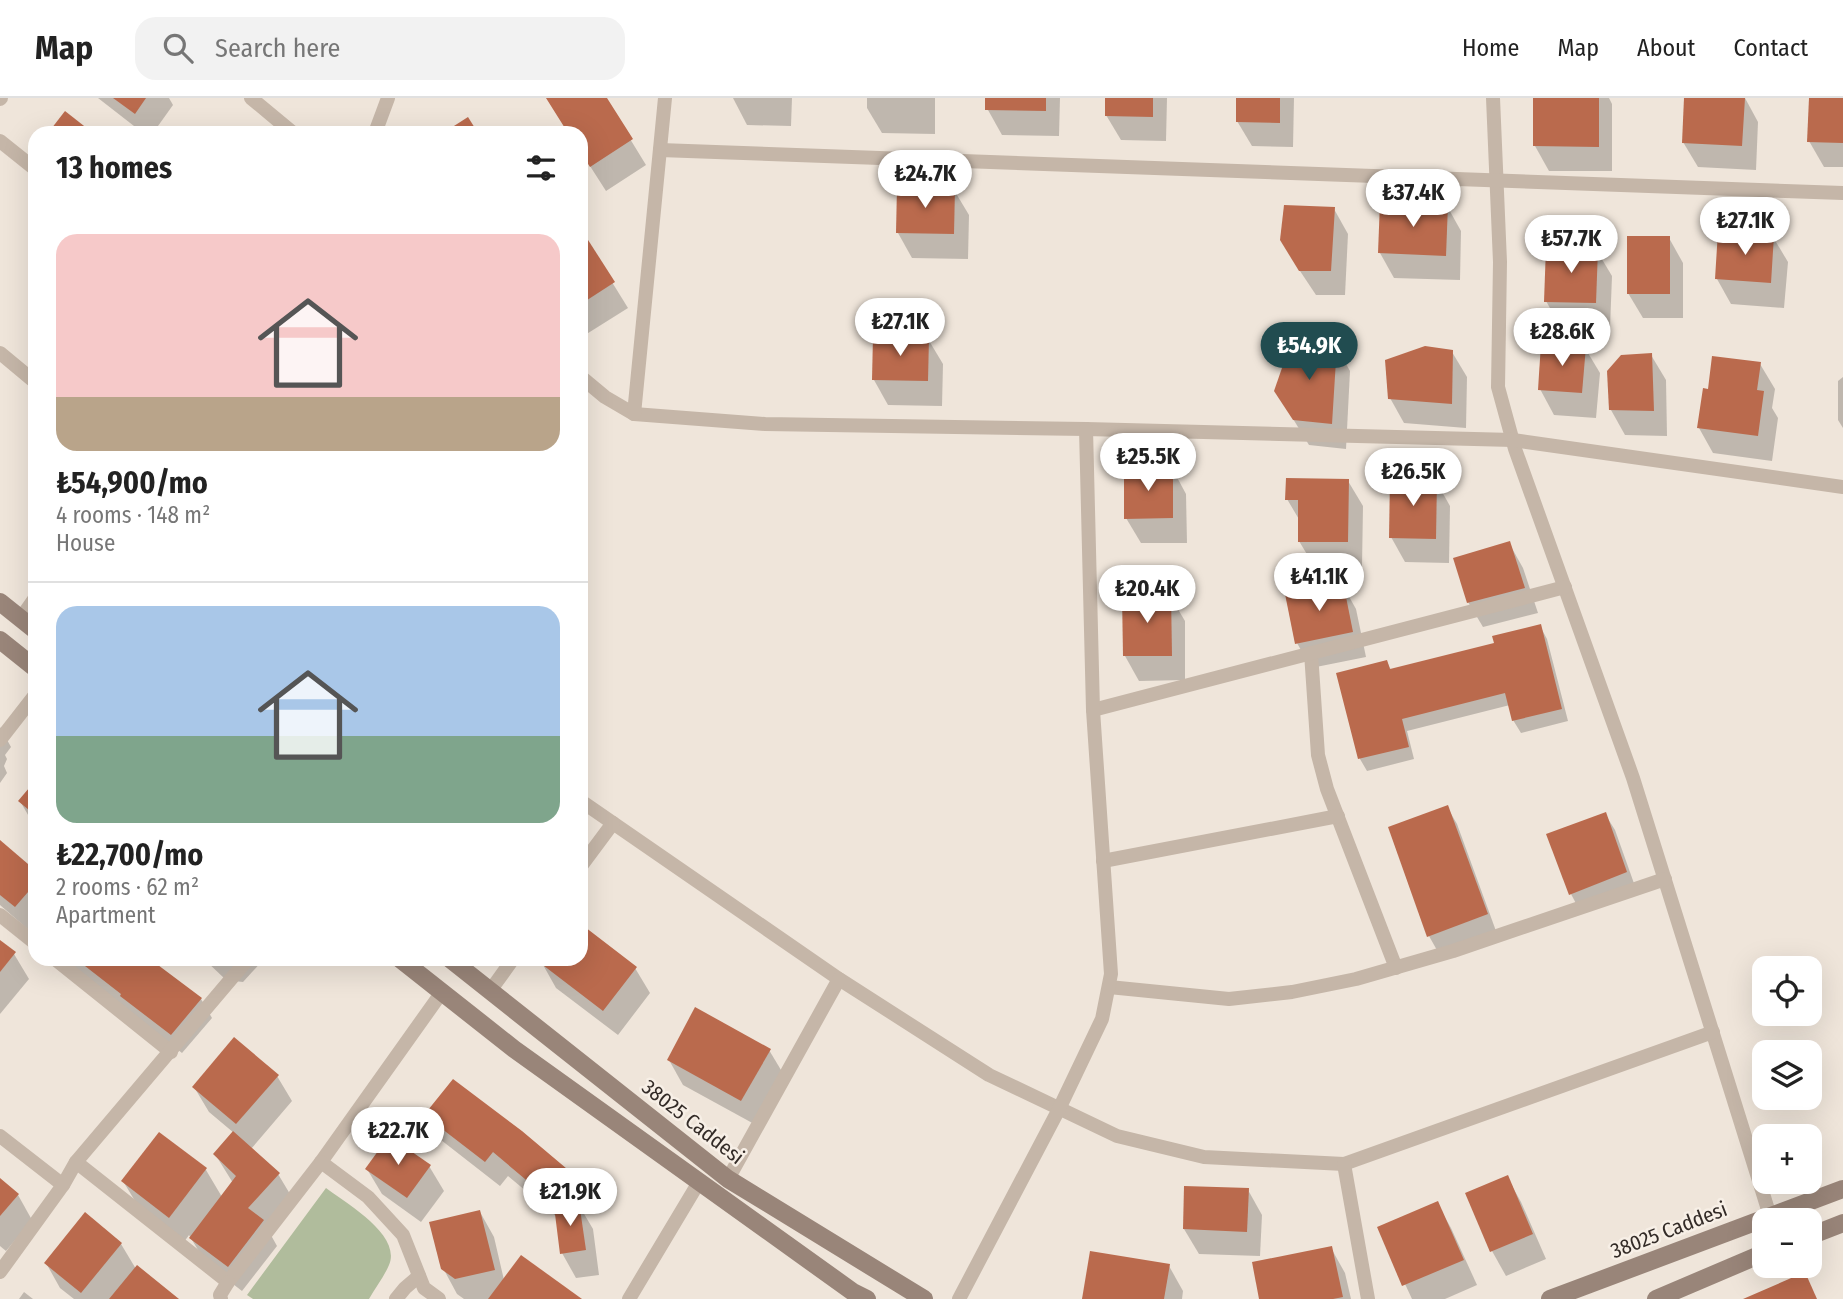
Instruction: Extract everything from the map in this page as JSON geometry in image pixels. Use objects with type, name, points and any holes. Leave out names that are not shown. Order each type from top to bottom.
[{"type":"main road","points":[[0,602],[28,624]]},
{"type":"main road","points":[[0,640],[28,662]]},
{"type":"main road","name":"38025 Caddesi","points":[[409,966],[514,1049],[853,1292],[867,1299]]},
{"type":"main road","name":"38025 Caddesi","points":[[459,966],[728,1179],[924,1299]]},
{"type":"main road","name":"38025 Caddesi","points":[[1792,1208],[1843,1189]]},
{"type":"main road","name":"38025 Caddesi","points":[[1550,1299],[1752,1223]]},
{"type":"main road","points":[[1822,1231],[1843,1223]]},
{"type":"main road","points":[[1656,1299],[1752,1259]]},
{"type":"street","points":[[251,98],[285,126]]},
{"type":"street","points":[[378,126],[388,98]]},
{"type":"street","points":[[634,414],[665,98]]},
{"type":"street","points":[[1493,98],[1500,261],[1499,387],[1513,440],[1633,778],[1768,1208]]},
{"type":"street","points":[[0,141],[28,163]]},
{"type":"street","points":[[660,150],[1843,193]]},
{"type":"street","points":[[0,353],[28,376]]},
{"type":"street","points":[[588,383],[605,397],[634,414],[765,424],[1513,440],[1843,487]]},
{"type":"street","points":[[959,1299],[1059,1109],[1102,1019],[1111,974],[1093,710],[1086,429]]},
{"type":"street","points":[[1093,710],[1565,587]]},
{"type":"street","points":[[21,618],[28,608]]},
{"type":"street","points":[[1311,653],[1318,755],[1327,789],[1396,968]]},
{"type":"street","points":[[0,740],[28,704]]},
{"type":"street","points":[[588,806],[839,979],[989,1075],[1117,1136],[1204,1157],[1344,1164],[1713,1032]]},
{"type":"street","points":[[1103,861],[1338,816]]},
{"type":"street","points":[[588,857],[613,823]]},
{"type":"street","points":[[1108,987],[1228,999],[1292,992],[1356,979],[1453,951],[1665,879]]},
{"type":"street","points":[[0,915],[28,937]]},
{"type":"street","points":[[64,966],[171,1052]]},
{"type":"street","points":[[0,1272],[63,1185],[76,1162],[242,966]]},
{"type":"street","points":[[490,991],[508,966]]},
{"type":"street","points":[[728,1179],[839,979]]},
{"type":"street","points":[[221,1299],[220,1295],[228,1282],[321,1162],[442,992]]},
{"type":"street","points":[[0,1136],[63,1185]]},
{"type":"street","points":[[76,1162],[228,1282]]},
{"type":"street","points":[[321,1162],[368,1197],[403,1235],[424,1288],[439,1299]]},
{"type":"street","points":[[1344,1164],[1367,1299]]},
{"type":"street","points":[[629,1299],[699,1182]]},
{"type":"street","points":[[396,1299],[419,1276]]},
{"type":"green space","points":[[326,1188],[370,1221],[387,1242],[391,1254],[389,1265],[369,1299],[253,1299],[247,1295]]},
{"type":"building","points":[[113,98],[146,98],[135,114]]},
{"type":"building","points":[[546,98],[607,98],[633,139],[590,167],[588,126],[564,126]]},
{"type":"building","points":[[985,98],[1046,98],[1046,111],[985,110]]},
{"type":"building","points":[[1105,98],[1153,98],[1153,117],[1105,116]]},
{"type":"building","points":[[1236,98],[1280,98],[1280,123],[1236,122]]},
{"type":"building","points":[[1533,98],[1599,98],[1599,147],[1533,146]]},
{"type":"building","points":[[1684,98],[1745,98],[1742,146],[1682,143]]},
{"type":"building","points":[[1809,98],[1843,98],[1843,143],[1807,142]]},
{"type":"building","points":[[65,111],[84,126],[53,126]]},
{"type":"building","points":[[468,117],[474,126],[454,126]]},
{"type":"building","points":[[897,187],[955,188],[954,234],[896,233]]},
{"type":"building","points":[[1380,202],[1448,204],[1446,256],[1378,253]]},
{"type":"building","points":[[1284,205],[1335,207],[1331,271],[1299,271],[1280,240]]},
{"type":"building","points":[[1718,231],[1774,235],[1771,283],[1715,279]]},
{"type":"building","points":[[1627,236],[1670,236],[1670,294],[1627,294]]},
{"type":"building","points":[[588,240],[615,282],[588,299]]},
{"type":"building","points":[[1546,247],[1598,249],[1596,303],[1544,302]]},
{"type":"building","points":[[873,336],[929,337],[928,381],[872,380]]},
{"type":"building","points":[[1291,342],[1337,344],[1332,424],[1293,420],[1274,391]]},
{"type":"building","points":[[1541,343],[1586,346],[1582,393],[1538,390]]},
{"type":"building","points":[[1425,346],[1453,350],[1452,404],[1388,399],[1385,360]]},
{"type":"building","points":[[1652,353],[1654,411],[1609,410],[1607,371],[1621,355]]},
{"type":"building","points":[[1712,356],[1761,362],[1757,390],[1764,391],[1758,436],[1697,428],[1703,388],[1708,389]]},
{"type":"building","points":[[1124,467],[1173,467],[1173,518],[1124,519]]},
{"type":"building","points":[[1286,478],[1349,479],[1348,542],[1298,542],[1298,500],[1285,500]]},
{"type":"building","points":[[1390,478],[1437,479],[1436,539],[1389,538]]},
{"type":"building","points":[[1510,541],[1525,588],[1467,603],[1453,558]]},
{"type":"building","points":[[1343,582],[1353,632],[1295,644],[1285,594]]},
{"type":"building","points":[[1171,594],[1172,656],[1123,656],[1122,595]]},
{"type":"building","points":[[1541,624],[1562,709],[1512,721],[1505,693],[1402,719],[1409,747],[1358,759],[1336,673],[1387,660],[1390,669],[1494,643],[1492,636]]},
{"type":"building","points":[[28,789],[28,809],[18,801]]},
{"type":"building","points":[[1448,805],[1488,914],[1427,937],[1388,827]]},
{"type":"building","points":[[1606,812],[1627,872],[1569,895],[1546,834]]},
{"type":"building","points":[[0,840],[28,864],[28,892],[15,907],[0,895]]},
{"type":"building","points":[[588,929],[637,967],[603,1011],[544,966],[588,966]]},
{"type":"building","points":[[0,940],[16,952],[0,972]]},
{"type":"building","points":[[85,966],[159,966],[202,998],[171,1035],[120,996],[121,994]]},
{"type":"building","points":[[695,1007],[771,1049],[741,1101],[667,1060]]},
{"type":"building","points":[[234,1037],[279,1075],[236,1124],[192,1087]]},
{"type":"building","points":[[453,1079],[573,1174],[550,1200],[493,1152],[485,1162],[424,1115]]},
{"type":"building","points":[[233,1131],[280,1173],[248,1208],[264,1220],[228,1267],[189,1238],[236,1176],[213,1154]]},
{"type":"building","points":[[159,1132],[207,1168],[169,1218],[121,1181]]},
{"type":"building","points":[[389,1136],[431,1165],[407,1198],[365,1169]]},
{"type":"building","points":[[1508,1175],[1533,1234],[1490,1252],[1465,1193]]},
{"type":"building","points":[[0,1178],[19,1194],[0,1216]]},
{"type":"building","points":[[1184,1186],[1249,1188],[1247,1232],[1183,1229]]},
{"type":"building","points":[[1438,1201],[1464,1260],[1402,1286],[1377,1227]]},
{"type":"building","points":[[579,1202],[586,1250],[560,1254],[554,1206]]},
{"type":"building","points":[[480,1210],[495,1270],[455,1279],[441,1269],[429,1222]]},
{"type":"building","points":[[85,1212],[122,1243],[81,1293],[44,1263]]},
{"type":"building","points":[[1332,1246],[1343,1297],[1259,1299],[1252,1262]]},
{"type":"building","points":[[1090,1251],[1170,1264],[1164,1299],[1082,1299]]},
{"type":"building","points":[[521,1255],[582,1299],[488,1299]]},
{"type":"building","points":[[137,1265],[179,1299],[109,1299]]},
{"type":"building","points":[[1791,1278],[1808,1278],[1817,1299],[1743,1299]]}]
